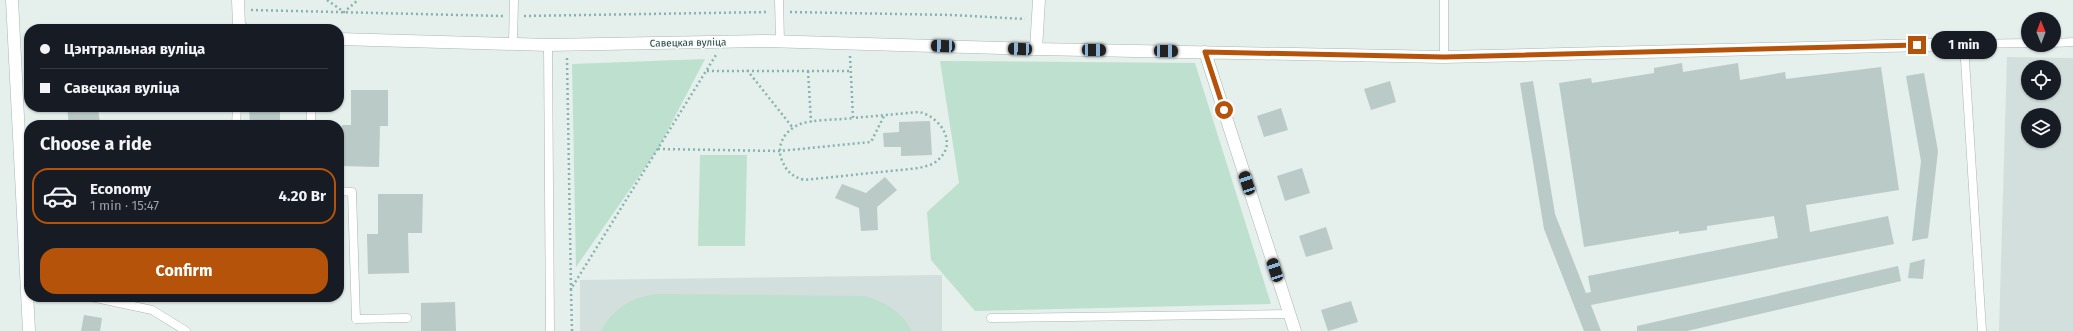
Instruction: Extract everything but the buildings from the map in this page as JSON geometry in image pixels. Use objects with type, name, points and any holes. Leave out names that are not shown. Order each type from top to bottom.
[{"type":"street","points":[[12,0],[24,213]]},
{"type":"street","points":[[1036,49],[1039,20],[1039,0]]},
{"type":"street","points":[[238,5],[240,24]]},
{"type":"street","name":"Савецкая вуліца","points":[[344,39],[548,45],[780,41],[1036,49],[1444,57],[1964,44]]},
{"type":"street","points":[[1205,52],[1295,331]]},
{"type":"street","points":[[28,302],[29,331]]},
{"type":"lane","points":[[513,44],[514,0]]},
{"type":"lane","points":[[779,0],[780,41]]},
{"type":"lane","points":[[1444,0],[1444,57]]},
{"type":"lane","points":[[2061,42],[2073,42]]},
{"type":"lane","points":[[1982,331],[1964,44],[2021,43]]},
{"type":"lane","points":[[548,45],[550,331]]},
{"type":"lane","points":[[344,191],[352,192],[356,319],[407,318]]},
{"type":"lane","points":[[114,302],[152,310],[186,331]]},
{"type":"lane","points":[[991,318],[1289,314]]},
{"type":"path","points":[[327,0],[344,12]]},
{"type":"path","points":[[344,12],[358,0]]},
{"type":"path","points":[[238,5],[344,12],[514,16],[780,12],[952,15],[1039,20]]},
{"type":"path","points":[[571,289],[706,70],[725,42]]},
{"type":"path","points":[[850,43],[853,118]]},
{"type":"path","points":[[566,45],[572,331]]},
{"type":"path","points":[[706,70],[851,71]]},
{"type":"path","points":[[746,70],[793,128]]},
{"type":"path","points":[[808,71],[811,122]]},
{"type":"path","points":[[919,112],[928,114],[944,129],[947,138],[946,149],[940,159],[931,165],[919,168],[804,180],[793,176],[788,171],[780,152],[781,142],[793,128],[798,124],[811,122],[919,112]]},
{"type":"path","points":[[658,149],[780,152],[871,142],[884,115]]},
{"type":"shaded area","points":[[2007,57],[2073,58],[2073,331],[1999,331]]},
{"type":"shaded area","points":[[942,275],[942,331],[580,331],[580,280]]},
{"type":"green space","points":[[705,59],[658,149],[576,267],[572,64]]},
{"type":"green space","points":[[940,61],[1195,63],[1271,304],[975,311],[931,260],[927,212],[959,183]]},
{"type":"green space","points":[[700,155],[747,155],[745,246],[698,246]]},
{"type":"green space","points":[[659,294],[865,296],[880,301],[893,309],[903,318],[912,331],[601,331],[611,316],[625,305],[641,297]]},
{"type":"route","points":[[1224,110],[1205,52],[1444,57],[1917,45]]}]
